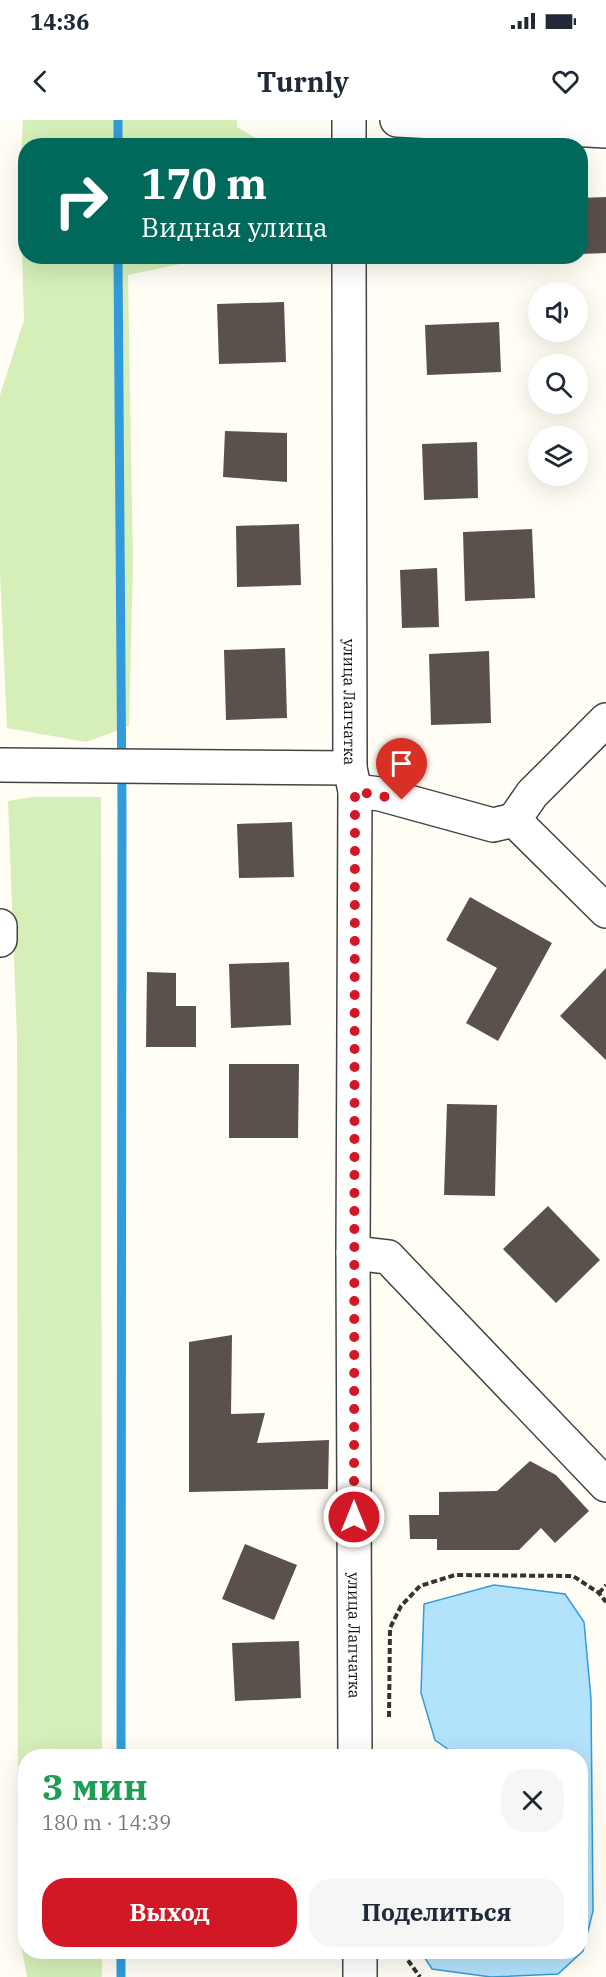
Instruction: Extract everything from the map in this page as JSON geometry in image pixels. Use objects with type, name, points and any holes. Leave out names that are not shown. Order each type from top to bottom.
[{"type":"street","points":[[349,120],[349,138]]},
{"type":"street","points":[[397,120],[523,123],[606,131]]},
{"type":"street","name":"улица Лапчатка","points":[[350,264],[355,1749]]},
{"type":"street","points":[[0,765],[353,779],[380,794],[493,825],[514,820],[532,794],[606,720]]},
{"type":"street","points":[[514,820],[606,911]]},
{"type":"street","points":[[0,926],[0,940]]},
{"type":"street","points":[[352,1253],[388,1257],[606,1485]]},
{"type":"street","points":[[360,1959],[360,1977]]},
{"type":"path","points":[[388,1720],[390,1628],[401,1606],[420,1586],[455,1575],[573,1576],[599,1593],[606,1602]]},
{"type":"path","points":[[599,1593],[606,1585]]},
{"type":"path","points":[[407,1959],[420,1977]]},
{"type":"green space","points":[[23,120],[237,120],[237,127],[256,138],[22,138]]},
{"type":"green space","points":[[22,264],[180,264],[128,275],[133,565],[129,726],[86,742],[7,728],[0,573],[0,395],[24,320]]},
{"type":"green space","points":[[32,797],[101,797],[102,1749],[18,1749],[18,1928],[17,1037],[8,801]]},
{"type":"green space","points":[[24,1959],[102,1959],[102,1977],[27,1977]]},
{"type":"water","points":[[494,1585],[565,1594],[584,1622],[591,1699],[593,1911],[588,1931],[588,1749],[448,1749],[435,1740],[421,1693],[424,1604]]},
{"type":"water","points":[[426,1959],[574,1959],[558,1974],[491,1977],[432,1969]]},
{"type":"building","points":[[606,197],[606,253],[588,254],[588,198]]},
{"type":"building","points":[[284,302],[286,362],[219,364],[217,304]]},
{"type":"building","points":[[499,322],[501,372],[427,375],[425,325]]},
{"type":"building","points":[[225,431],[287,433],[287,482],[223,477]]},
{"type":"building","points":[[477,442],[478,498],[424,500],[422,444]]},
{"type":"building","points":[[299,524],[301,585],[237,587],[236,526]]},
{"type":"building","points":[[532,529],[535,598],[465,601],[463,532]]},
{"type":"building","points":[[437,568],[439,627],[402,628],[400,570]]},
{"type":"building","points":[[285,648],[287,718],[226,720],[224,650]]},
{"type":"building","points":[[489,651],[491,723],[431,725],[429,654]]},
{"type":"building","points":[[292,822],[294,877],[239,878],[237,824]]},
{"type":"building","points":[[470,897],[552,943],[498,1041],[466,1023],[497,968],[446,940]]},
{"type":"building","points":[[289,962],[291,1025],[231,1028],[229,964]]},
{"type":"building","points":[[606,968],[606,1060],[560,1016]]},
{"type":"building","points":[[147,972],[176,973],[176,1006],[196,1006],[196,1047],[146,1047]]},
{"type":"building","points":[[229,1064],[299,1064],[298,1138],[229,1138]]},
{"type":"building","points":[[447,1104],[497,1105],[495,1196],[444,1195]]},
{"type":"building","points":[[548,1206],[600,1260],[556,1303],[503,1249]]},
{"type":"building","points":[[232,1335],[231,1414],[265,1413],[257,1443],[329,1440],[328,1489],[189,1492],[189,1342]]},
{"type":"building","points":[[530,1461],[556,1475],[589,1511],[555,1543],[541,1528],[519,1550],[437,1550],[437,1539],[410,1539],[409,1515],[439,1515],[439,1492],[497,1491]]},
{"type":"building","points":[[245,1544],[297,1565],[274,1620],[222,1599]]},
{"type":"building","points":[[299,1641],[301,1698],[235,1701],[232,1643]]},
{"type":"waterway","points":[[118,120],[118,138]]},
{"type":"waterway","points":[[118,264],[122,809],[121,1749]]},
{"type":"waterway","points":[[121,1959],[121,1977]]},
{"type":"route","points":[[354,1517],[352,1253],[355,791],[402,800]]}]
